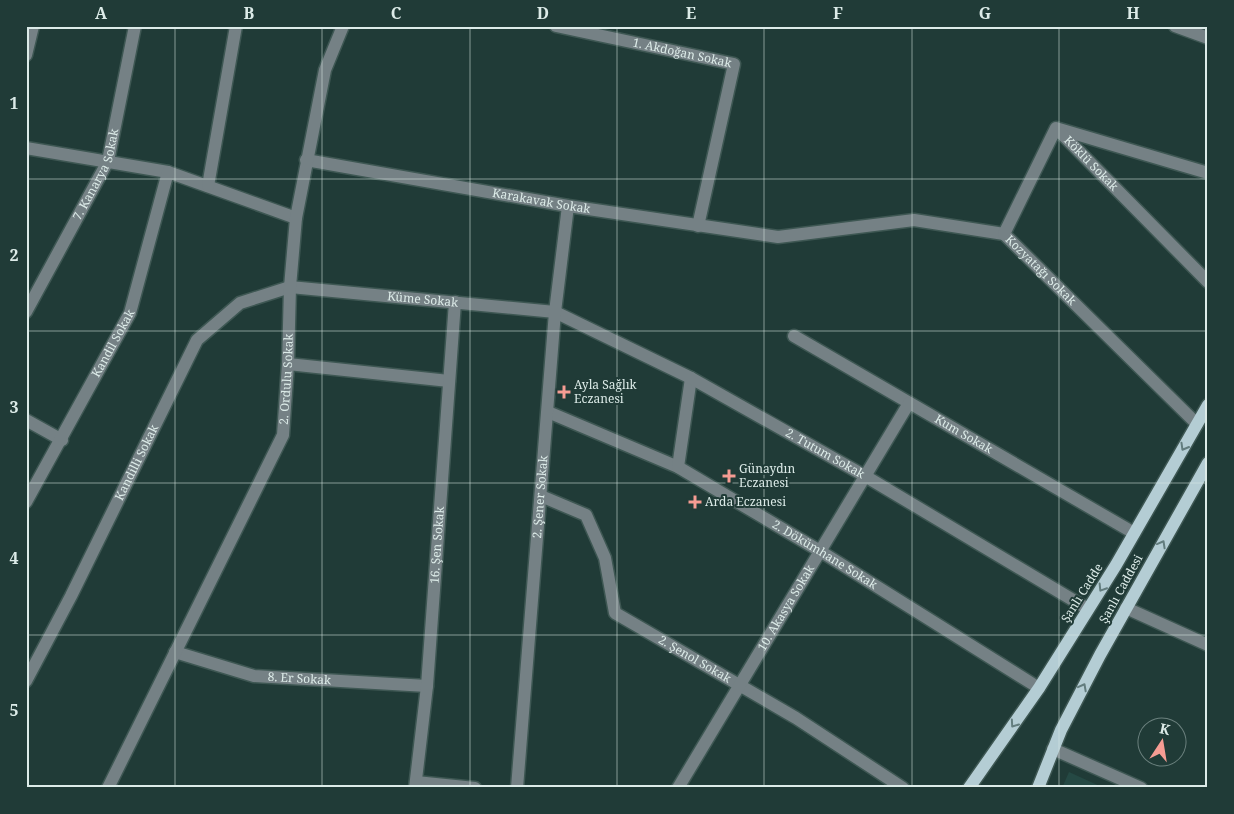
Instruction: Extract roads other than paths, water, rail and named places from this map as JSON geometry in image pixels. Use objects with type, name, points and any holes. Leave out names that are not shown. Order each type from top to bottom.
[{"type":"main road","name":"Şanlı Cadde","points":[[968,788],[1039,688],[1134,533],[1208,405]]},
{"type":"main road","name":"Şanlı Caddesi","points":[[1054,749],[1061,730],[1126,608],[1207,464]]},
{"type":"main road","points":[[1038,788],[1054,749]]},
{"type":"street","points":[[26,55],[33,26]]},
{"type":"street","name":"7. Kanarya Sokak","points":[[26,312],[108,161],[135,26]]},
{"type":"street","points":[[208,186],[236,26]]},
{"type":"street","name":"2. Ordulu Sokak","points":[[108,788],[283,435],[288,364],[290,286],[296,218],[325,70],[343,26]]},
{"type":"street","name":"1. Akdoğan Sokak","points":[[556,26],[734,64],[698,226]]},
{"type":"street","points":[[1175,26],[1208,38]]},
{"type":"street","points":[[1056,128],[1208,173]]},
{"type":"street","name":"Köklü Sokak","points":[[1004,234],[1056,128],[1208,282]]},
{"type":"street","points":[[26,148],[168,172],[296,218]]},
{"type":"street","name":"Karakavak Sokak","points":[[306,160],[568,206],[778,237]]},
{"type":"street","name":"Kandil Sokak","points":[[26,502],[130,314],[168,172]]},
{"type":"street","name":"2. Şener Sokak","points":[[517,788],[555,312],[568,206]]},
{"type":"street","name":"Kozyatağı Sokak","points":[[778,237],[914,220],[1004,234],[1197,424]]},
{"type":"street","name":"Küme Sokak","points":[[290,286],[555,312]]},
{"type":"street","name":"Kandilli Sokak","points":[[26,681],[197,340],[240,303],[290,286]]},
{"type":"street","name":"16. Şen Sokak","points":[[416,785],[427,686],[455,302]]},
{"type":"street","name":"2. Tutum Sokak","points":[[555,312],[691,378],[865,476],[1088,609]]},
{"type":"street","name":"Kum Sokak","points":[[794,336],[1134,533]]},
{"type":"street","points":[[288,364],[449,380]]},
{"type":"street","points":[[678,467],[691,378]]},
{"type":"street","name":"10. Akasya Sokak","points":[[678,788],[909,402]]},
{"type":"street","name":"2. Dökümhane Sokak","points":[[548,412],[678,467],[820,551],[1039,688]]},
{"type":"street","points":[[26,420],[62,440]]},
{"type":"street","name":"2. Şenol Sokak","points":[[541,496],[586,516],[605,558],[615,614],[796,718],[903,788]]},
{"type":"street","points":[[1126,608],[1208,645]]},
{"type":"street","name":"8. Er Sokak","points":[[175,652],[254,676],[427,686]]},
{"type":"street","points":[[1054,749],[1141,788]]},
{"type":"street","points":[[416,785],[475,788]]},
{"type":"place","name":"Ayla Sağlık Eczanesi","points":[[564,392]]},
{"type":"place","name":"Günaydın Eczanesi","points":[[729,476]]},
{"type":"place","name":"Arda Eczanesi","points":[[695,502]]}]
